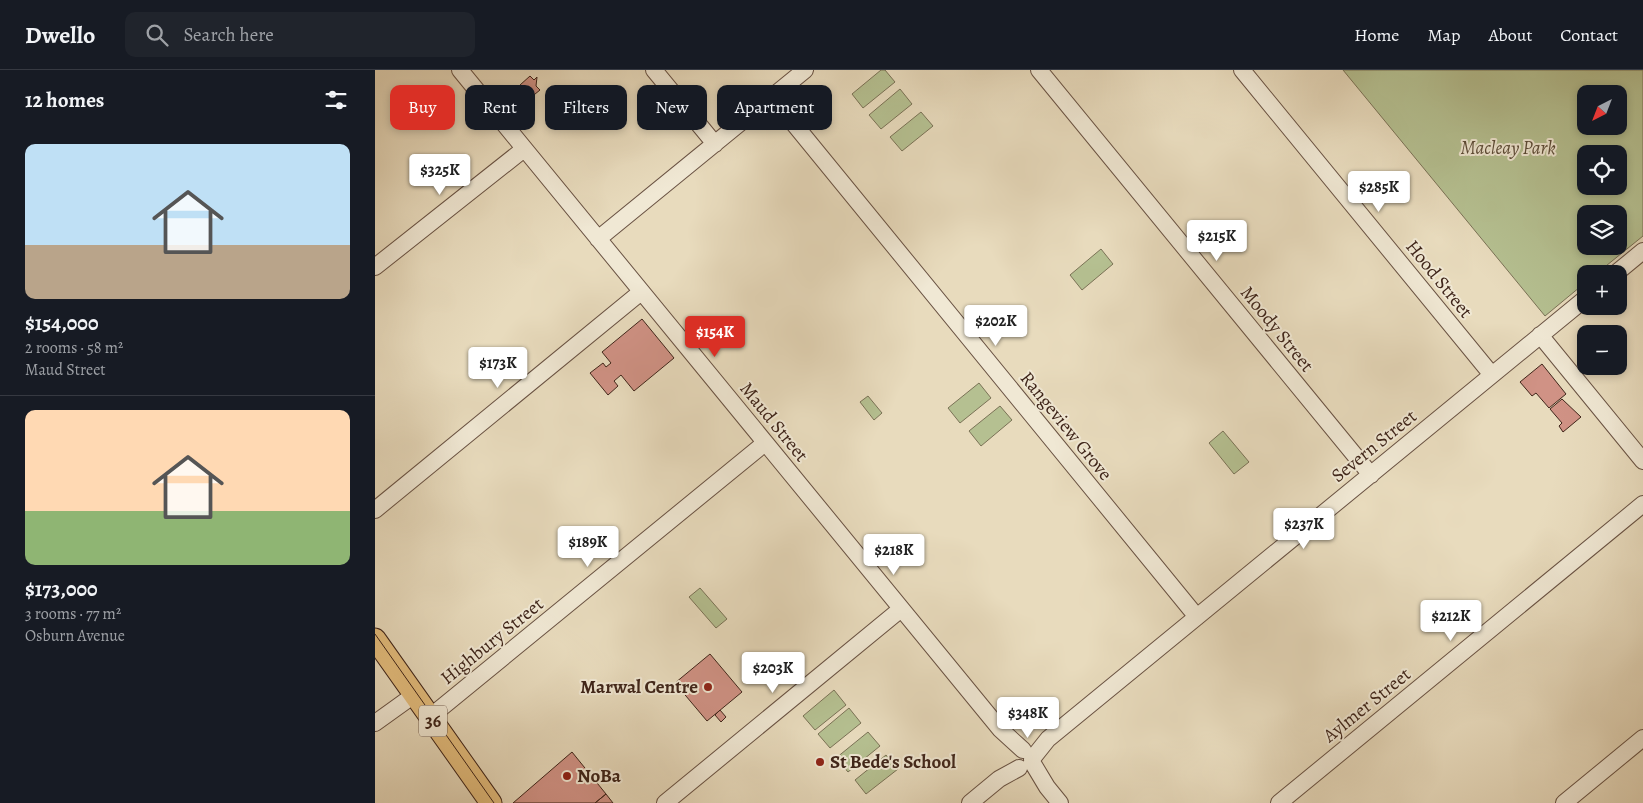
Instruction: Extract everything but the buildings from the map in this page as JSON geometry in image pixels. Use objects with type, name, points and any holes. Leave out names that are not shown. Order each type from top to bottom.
[{"type":"main road","name":"36","points":[[375,639],[491,803]]},
{"type":"street","name":"Maud Street","points":[[460,70],[1060,803]]},
{"type":"street","points":[[654,70],[715,144]]},
{"type":"street","points":[[787,85],[805,70]]},
{"type":"street","name":"Moody Street","points":[[1039,70],[1371,475]]},
{"type":"street","name":"Hood Street","points":[[1242,70],[1492,375]]},
{"type":"street","points":[[598,239],[732,130]]},
{"type":"street","name":"Rangeview Grove","points":[[799,130],[1197,617]]},
{"type":"street","points":[[375,267],[524,149]]},
{"type":"street","points":[[1626,265],[1643,251]]},
{"type":"street","points":[[375,510],[641,292]]},
{"type":"street","name":"Severn Street","points":[[970,803],[1577,305]]},
{"type":"street","points":[[1541,335],[1643,461]]},
{"type":"street","name":"Highbury Street","points":[[430,717],[765,443]]},
{"type":"street","name":"Aylmer Street","points":[[1279,803],[1643,504]]},
{"type":"street","points":[[665,803],[901,610]]},
{"type":"street","points":[[375,723],[414,695]]},
{"type":"street","points":[[1564,803],[1643,738]]},
{"type":"green space","points":[[881,70],[885,70],[895,82],[863,108],[852,94]]},
{"type":"green space","name":"Macleay Park","points":[[1343,70],[1643,70],[1643,236],[1627,249],[1627,205],[1577,205],[1577,255],[1620,255],[1607,265],[1577,265],[1577,289],[1545,316]]},
{"type":"green space","points":[[900,89],[912,104],[881,129],[869,115]]},
{"type":"green space","points":[[921,112],[933,126],[902,151],[890,137]]},
{"type":"green space","points":[[1101,249],[1113,264],[1082,290],[1070,275]]},
{"type":"green space","points":[[979,383],[991,398],[960,423],[948,408]]},
{"type":"green space","points":[[868,396],[882,413],[874,420],[860,402]]},
{"type":"green space","points":[[1000,406],[1012,420],[981,446],[969,431]]},
{"type":"green space","points":[[1223,431],[1249,462],[1234,474],[1209,443]]},
{"type":"green space","points":[[700,588],[727,619],[716,628],[689,597]]},
{"type":"green space","points":[[834,690],[846,705],[815,730],[803,716]]},
{"type":"green space","points":[[849,708],[861,723],[830,748],[818,734]]},
{"type":"green space","points":[[868,732],[880,746],[848,772],[836,758]]},
{"type":"green space","points":[[886,755],[898,769],[866,794],[855,780]]},
{"type":"tram line","points":[[375,634],[494,803]]},
{"type":"place","name":"Marwal Centre","points":[[708,687]]},
{"type":"place","name":"St Bede's School","points":[[820,762]]},
{"type":"place","name":"NoBa","points":[[567,776]]}]
